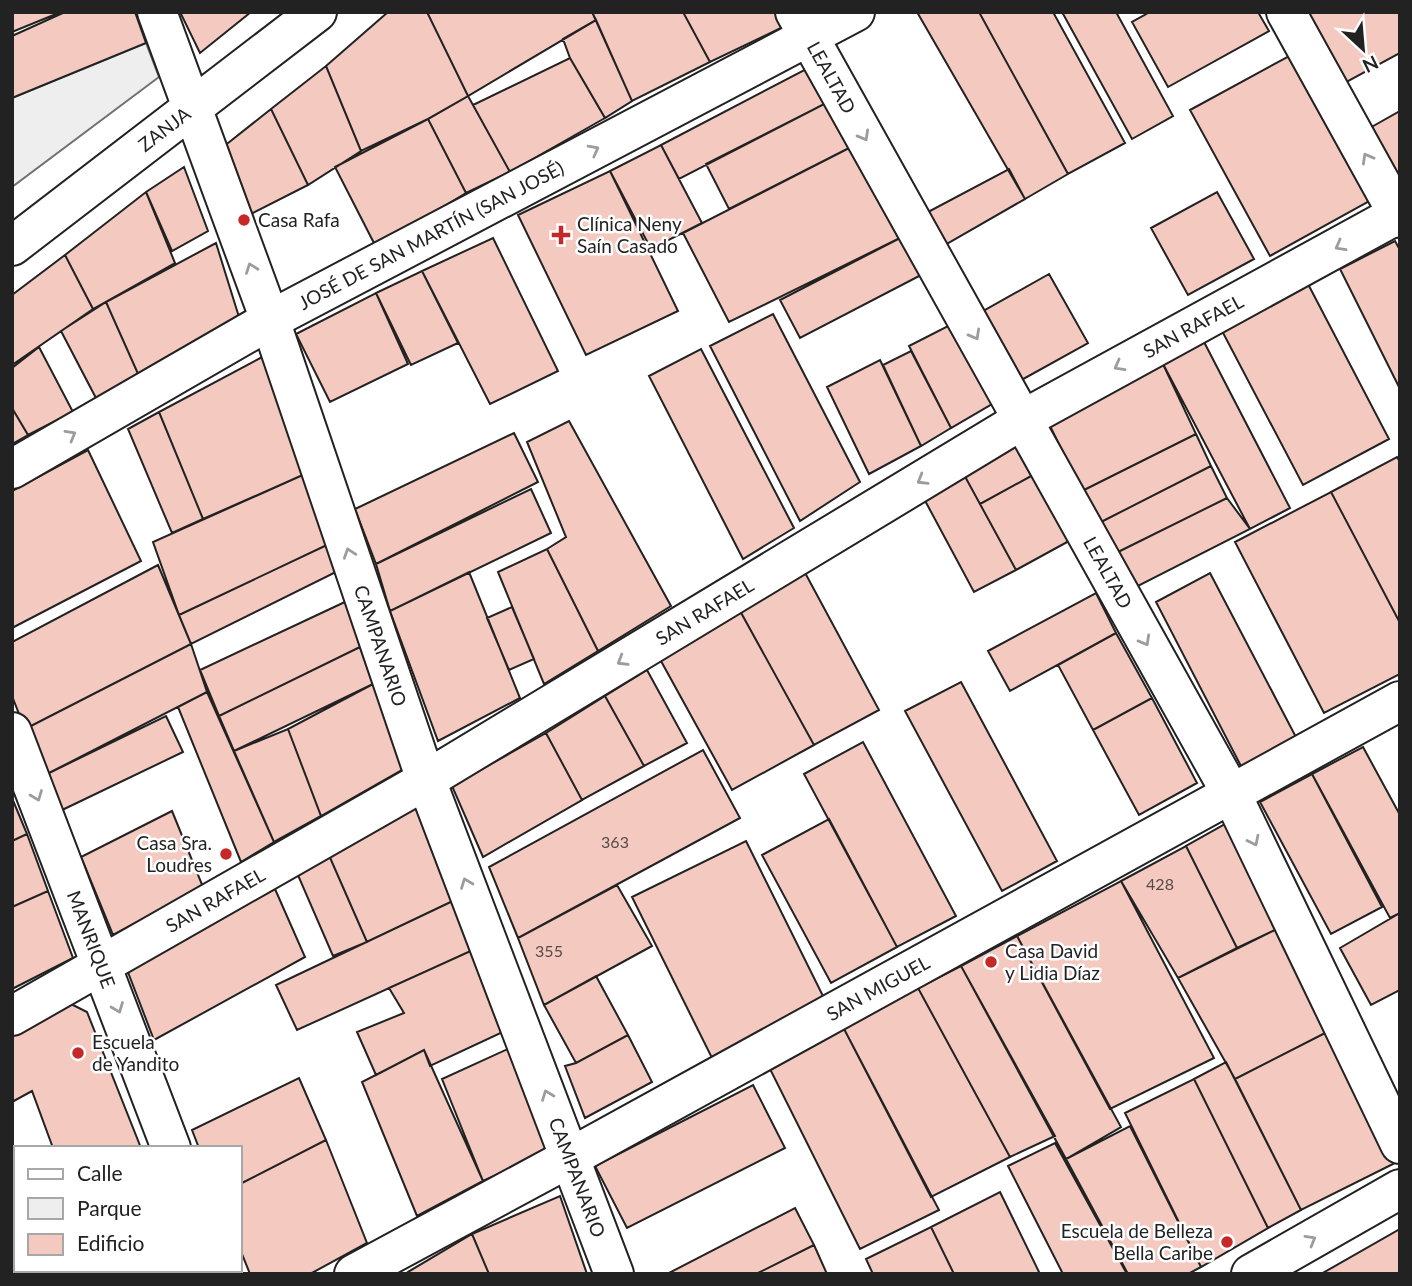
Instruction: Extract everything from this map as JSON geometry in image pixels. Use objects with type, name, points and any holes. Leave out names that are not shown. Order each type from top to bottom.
[{"type":"street","name":"CAMPANARIO","points":[[157,12],[270,320],[426,780],[614,1274]]},
{"type":"street","name":"ZANJA","points":[[12,246],[317,12]]},
{"type":"street","name":"JOSÉ DE SAN MARTÍN (SAN JOSÉ)","points":[[12,469],[270,320],[802,25],[855,12]]},
{"type":"street","points":[[1286,12],[1399,215]]},
{"type":"street","name":"LEALTAD","points":[[802,25],[1231,793],[1400,1144]]},
{"type":"street","name":"SAN RAFAEL","points":[[12,1016],[426,780],[1022,420],[1399,215]]},
{"type":"street","name":"SAN MIGUEL","points":[[354,1274],[1400,701]]},
{"type":"street","name":"MANRIQUE","points":[[12,732],[170,1146]]},
{"type":"street","points":[[1251,1274],[1400,1189]]},
{"type":"green space","points":[[146,43],[159,77],[12,187],[12,98]]},
{"type":"building","points":[[12,12],[61,12],[12,32]]},
{"type":"building","points":[[65,12],[135,12],[146,43],[12,98],[12,36]]},
{"type":"building","points":[[180,12],[251,12],[200,53]]},
{"type":"building","points":[[388,12],[427,12],[468,96],[428,119],[361,151],[326,66]]},
{"type":"building","points":[[427,12],[592,12],[596,20],[468,96]]},
{"type":"building","points":[[592,12],[683,12],[710,62],[632,101]]},
{"type":"building","points":[[683,12],[775,12],[783,27],[710,62]]},
{"type":"building","points":[[917,12],[979,12],[1068,174],[1025,199]]},
{"type":"building","points":[[979,12],[1053,12],[1125,143],[1068,174]]},
{"type":"building","points":[[1062,12],[1116,12],[1173,116],[1132,139]]},
{"type":"building","points":[[1150,12],[1258,12],[1269,31],[1168,87],[1132,22]]},
{"type":"building","points":[[1312,12],[1400,12],[1400,53],[1341,85],[1304,16]]},
{"type":"building","points":[[596,20],[632,101],[605,118],[570,58],[563,39]]},
{"type":"building","points":[[1291,55],[1371,200],[1270,256],[1190,110]]},
{"type":"building","points":[[570,58],[605,118],[510,172],[473,105]]},
{"type":"building","points":[[326,66],[361,151],[308,185],[271,109]]},
{"type":"building","points":[[812,66],[830,101],[679,179],[661,145]]},
{"type":"building","points":[[468,96],[510,172],[466,193],[428,119]]},
{"type":"building","points":[[830,101],[855,145],[729,209],[706,164]]},
{"type":"building","points":[[271,109],[308,185],[245,217],[223,147]]},
{"type":"building","points":[[1400,111],[1400,181],[1368,129]]},
{"type":"building","points":[[428,119],[466,193],[376,247],[335,167]]},
{"type":"building","points":[[661,145],[702,223],[651,249],[610,171]]},
{"type":"building","points":[[855,145],[904,236],[729,322],[683,233]]},
{"type":"building","points":[[184,167],[208,231],[172,251],[146,192]]},
{"type":"building","points":[[1009,169],[1025,199],[943,246],[928,212]]},
{"type":"building","points":[[610,171],[678,311],[586,355],[518,215]]},
{"type":"building","points":[[146,192],[175,263],[93,309],[65,255]]},
{"type":"building","points":[[1217,192],[1254,259],[1188,295],[1151,228]]},
{"type":"building","points":[[904,236],[923,274],[800,338],[780,300]]},
{"type":"building","points":[[493,238],[558,371],[490,404],[422,271]]},
{"type":"building","points":[[1395,241],[1400,250],[1400,389],[1340,269]]},
{"type":"building","points":[[216,243],[239,317],[139,376],[106,302]]},
{"type":"building","points":[[65,255],[93,309],[12,365],[12,295]]},
{"type":"building","points":[[422,271],[458,343],[411,365],[376,293]]},
{"type":"building","points":[[1049,274],[1088,343],[1016,383],[978,314]]},
{"type":"building","points":[[1308,284],[1389,439],[1303,485],[1221,329]]},
{"type":"building","points":[[376,293],[408,364],[330,402],[296,334]]},
{"type":"building","points":[[106,302],[139,376],[97,400],[61,331]]},
{"type":"building","points":[[773,314],[860,482],[800,521],[710,346]]},
{"type":"building","points":[[950,325],[992,404],[951,428],[909,346]]},
{"type":"building","points":[[1203,340],[1290,508],[1250,529],[1162,362]]},
{"type":"building","points":[[39,347],[73,412],[28,435],[12,408],[12,368]]},
{"type":"building","points":[[701,349],[794,528],[743,559],[649,376]]},
{"type":"building","points":[[911,351],[951,428],[921,446],[883,365]]},
{"type":"building","points":[[264,356],[305,474],[203,519],[159,412]]},
{"type":"building","points":[[880,360],[921,446],[869,474],[827,387]]},
{"type":"building","points":[[1162,362],[1196,434],[1082,491],[1050,426]]},
{"type":"building","points":[[12,408],[28,435],[12,444]]},
{"type":"building","points":[[159,412],[203,519],[172,533],[128,429]]},
{"type":"building","points":[[569,421],[671,606],[598,651],[547,549],[566,537],[527,442]]},
{"type":"building","points":[[514,433],[538,482],[376,564],[355,509]]},
{"type":"building","points":[[1196,434],[1211,466],[1101,522],[1082,491]]},
{"type":"building","points":[[1014,441],[1033,475],[980,504],[962,471]]},
{"type":"building","points":[[88,450],[141,561],[12,628],[12,491]]},
{"type":"building","points":[[1397,457],[1400,462],[1400,623],[1331,492]]},
{"type":"building","points":[[1211,466],[1227,498],[1118,552],[1101,522]]},
{"type":"building","points":[[962,471],[1016,570],[974,592],[922,495]]},
{"type":"building","points":[[305,474],[329,544],[179,615],[153,542]]},
{"type":"building","points":[[1033,475],[1069,541],[1016,570],[980,504]]},
{"type":"building","points":[[531,489],[551,533],[390,611],[376,564]]},
{"type":"building","points":[[1331,492],[1400,623],[1400,674],[1324,713],[1235,542]]},
{"type":"building","points":[[1227,498],[1250,529],[1136,587],[1118,552]]},
{"type":"building","points":[[329,544],[338,571],[191,644],[179,615]]},
{"type":"building","points":[[547,549],[598,651],[544,684],[498,572]]},
{"type":"building","points":[[158,565],[191,644],[25,729],[12,696],[12,642]]},
{"type":"building","points":[[803,569],[879,710],[814,745],[739,609]]},
{"type":"building","points":[[469,572],[520,698],[438,741],[390,611]]},
{"type":"building","points":[[1210,573],[1297,739],[1242,768],[1156,602]]},
{"type":"building","points":[[1096,593],[1116,633],[1010,691],[988,651]]},
{"type":"building","points":[[347,601],[360,647],[219,716],[200,670]]},
{"type":"building","points":[[512,607],[534,659],[509,670],[487,618]]},
{"type":"building","points":[[739,609],[814,745],[732,790],[661,661]]},
{"type":"building","points":[[1116,633],[1152,698],[1093,730],[1058,665]]},
{"type":"building","points":[[191,644],[207,692],[47,774],[25,729]]},
{"type":"building","points":[[360,647],[373,684],[234,751],[219,716]]},
{"type":"building","points":[[647,670],[687,743],[644,766],[605,696]]},
{"type":"building","points":[[961,682],[1057,861],[1002,891],[905,711]]},
{"type":"building","points":[[373,684],[407,767],[321,816],[288,729]]},
{"type":"building","points":[[207,692],[274,842],[241,862],[178,707]]},
{"type":"building","points":[[605,696],[644,766],[582,800],[546,733]]},
{"type":"building","points":[[1152,698],[1197,783],[1139,815],[1093,730]]},
{"type":"building","points":[[166,716],[183,752],[60,811],[47,774]]},
{"type":"building","points":[[288,729],[321,816],[274,842],[234,751]]},
{"type":"building","points":[[546,733],[582,800],[483,857],[452,786]]},
{"type":"building","points":[[863,742],[956,916],[897,947],[804,774]]},
{"type":"building","points":[[1363,747],[1400,815],[1400,913],[1390,918],[1312,774]]},
{"type":"building","points":[[703,750],[740,818],[518,938],[489,867]]},
{"type":"building","points":[[1312,774],[1382,907],[1331,934],[1260,802]]},
{"type":"building","points":[[12,798],[27,834],[12,841]]},
{"type":"building","points":[[422,801],[457,899],[367,942],[328,853]]},
{"type":"building","points":[[172,811],[203,887],[113,935],[81,857]]},
{"type":"building","points":[[829,819],[897,947],[831,983],[762,855]]},
{"type":"building","points":[[1227,823],[1279,928],[1237,948],[1186,846]]},
{"type":"building","points":[[27,834],[48,891],[12,907],[12,841]]},
{"type":"building","points":[[746,841],[826,1002],[712,1058],[632,897]]},
{"type":"building","points":[[1186,846],[1237,948],[1178,978],[1121,881]]},
{"type":"building","points":[[328,853],[367,942],[333,956],[297,873]]},
{"type":"building","points":[[1121,881],[1214,1058],[1110,1109],[1017,936]]},
{"type":"building","points":[[617,885],[652,946],[544,1005],[518,938]]},
{"type":"building","points":[[275,889],[305,957],[154,1040],[126,967]]},
{"type":"building","points":[[48,891],[73,958],[12,989],[12,907]]},
{"type":"building","points":[[457,899],[475,949],[297,1030],[276,985]]},
{"type":"building","points":[[1400,913],[1400,990],[1371,1005],[1340,948]]},
{"type":"building","points":[[1279,928],[1331,1030],[1235,1079],[1178,978]]},
{"type":"building","points":[[1017,936],[1121,1127],[1066,1159],[961,966]]},
{"type":"building","points":[[475,949],[505,1031],[430,1066],[424,1050],[376,1075],[357,1032],[404,1013],[389,988]]},
{"type":"building","points":[[961,966],[1055,1136],[1010,1157],[918,988]]},
{"type":"building","points":[[596,976],[628,1035],[576,1063],[544,1005]]},
{"type":"building","points":[[918,988],[1010,1157],[931,1197],[843,1027]]},
{"type":"building","points":[[69,1003],[87,1012],[140,1146],[52,1146],[32,1091],[12,1102],[12,1035]]},
{"type":"building","points":[[843,1027],[939,1210],[860,1249],[769,1067]]},
{"type":"building","points":[[1331,1030],[1397,1162],[1301,1210],[1235,1079]]},
{"type":"building","points":[[628,1035],[652,1082],[585,1118],[565,1066],[576,1063]]},
{"type":"building","points":[[510,1048],[553,1149],[483,1181],[442,1079]]},
{"type":"building","points":[[424,1050],[483,1181],[417,1216],[362,1082]]},
{"type":"building","points":[[1226,1062],[1301,1210],[1268,1228],[1194,1079]]},
{"type":"building","points":[[299,1078],[326,1140],[242,1183],[242,1146],[198,1146],[192,1130]]},
{"type":"building","points":[[1194,1079],[1268,1228],[1201,1267],[1125,1113]]},
{"type":"building","points":[[753,1085],[785,1148],[627,1228],[595,1166]]},
{"type":"building","points":[[1130,1126],[1201,1267],[1188,1274],[1128,1274],[1066,1159]]},
{"type":"building","points":[[326,1140],[367,1243],[310,1274],[250,1274],[242,1254],[242,1183]]},
{"type":"building","points":[[1055,1143],[1127,1274],[1063,1274],[1008,1166]]},
{"type":"building","points":[[1000,1192],[1040,1274],[954,1274],[931,1227]]},
{"type":"building","points":[[560,1196],[587,1274],[489,1274],[472,1234]]},
{"type":"building","points":[[795,1208],[814,1245],[756,1274],[667,1274]]},
{"type":"building","points":[[931,1227],[954,1274],[873,1274],[866,1259]]},
{"type":"building","points":[[1400,1229],[1400,1274],[1321,1274]]},
{"type":"building","points":[[472,1234],[489,1274],[409,1274],[408,1272]]},
{"type":"building","points":[[814,1245],[827,1274],[756,1274]]},
{"type":"building","points":[[26,1272],[103,1274],[26,1274]]},
{"type":"building","points":[[136,1272],[195,1274],[137,1274]]},
{"type":"place","name":"Casa Rafa","points":[[244,220]]},
{"type":"place","name":"Clínica Neny Saín Casado","points":[[561,235]]},
{"type":"place","name":"Casa Sra. Loudres","points":[[226,854]]},
{"type":"place","name":"Casa David y Lidia Díaz","points":[[991,962]]},
{"type":"place","name":"Escuela de Yandito","points":[[78,1053]]},
{"type":"place","name":"Escuela de Belleza Bella Caribe","points":[[1227,1242]]}]
